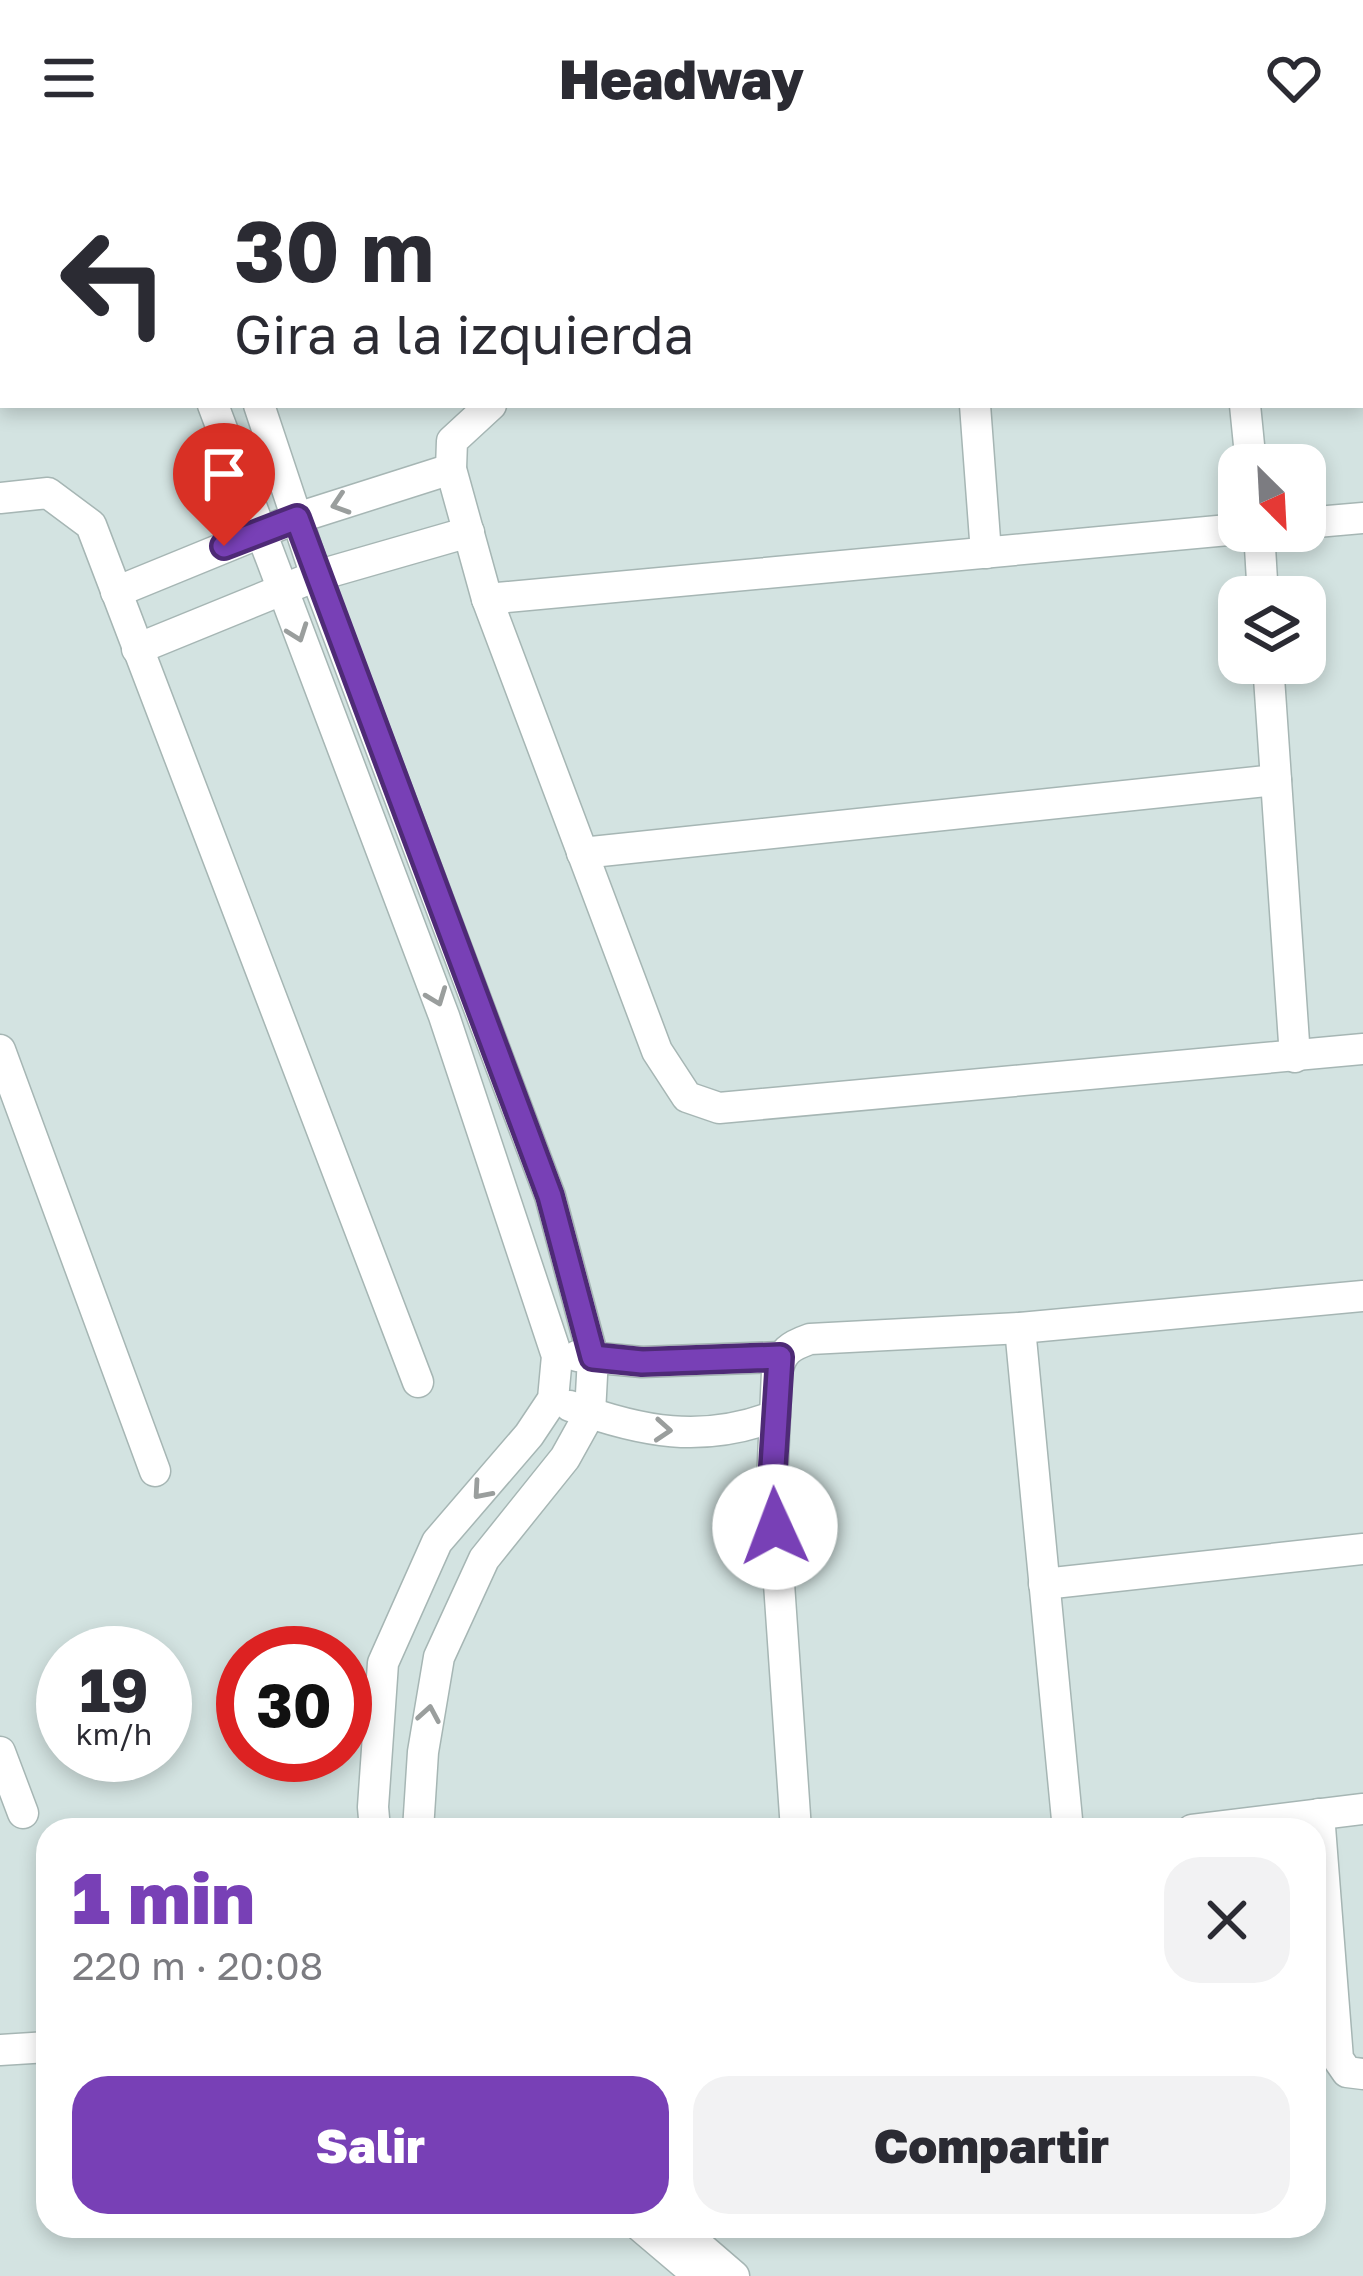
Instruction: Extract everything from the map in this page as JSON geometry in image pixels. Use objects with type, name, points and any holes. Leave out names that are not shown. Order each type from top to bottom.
[{"type":"street","points":[[214,408],[444,1016],[557,1356],[554,1399],[437,1542],[383,1663],[374,1818]]},
{"type":"street","points":[[260,408],[316,576],[550,1196],[593,1357],[590,1413],[565,1458],[484,1559],[439,1658],[423,1752],[419,1818]]},
{"type":"street","points":[[488,408],[452,441],[451,469],[487,598],[657,1051],[687,1096],[719,1108],[1363,1049]]},
{"type":"street","points":[[975,408],[986,553]]},
{"type":"street","points":[[1245,408],[1249,444]]},
{"type":"street","points":[[116,592],[260,531],[451,469]]},
{"type":"street","points":[[0,499],[48,493],[91,525],[418,1382]]},
{"type":"street","points":[[1326,521],[1363,518]]},
{"type":"street","points":[[487,598],[1218,531]]},
{"type":"street","points":[[137,649],[281,588],[469,532]]},
{"type":"street","points":[[1269,684],[1294,1057]]},
{"type":"street","points":[[582,853],[1276,780]]},
{"type":"street","points":[[1,1058],[155,1471]]},
{"type":"street","points":[[795,1818],[772,1482],[780,1357],[790,1346],[810,1339],[1020,1328],[1363,1296]]},
{"type":"street","points":[[1020,1328],[1066,1818]]},
{"type":"street","points":[[557,1356],[691,1362],[780,1357]]},
{"type":"street","points":[[554,1399],[622,1425],[660,1432],[736,1428],[775,1416]]},
{"type":"street","points":[[1044,1584],[1363,1549]]},
{"type":"street","points":[[0,1752],[22,1813]]},
{"type":"street","points":[[1287,1818],[1363,1809]]},
{"type":"street","points":[[1319,1814],[1319,1818]]},
{"type":"street","points":[[1326,1904],[1338,2059],[1347,2072],[1363,2074]]},
{"type":"street","points":[[0,2050],[36,2048]]},
{"type":"street","points":[[654,2238],[699,2276]]},
{"type":"street","points":[[690,2238],[734,2276]]},
{"type":"route","points":[[224,546],[297,518],[550,1196],[593,1357],[691,1362],[780,1357],[772,1482],[775,1527]]}]
